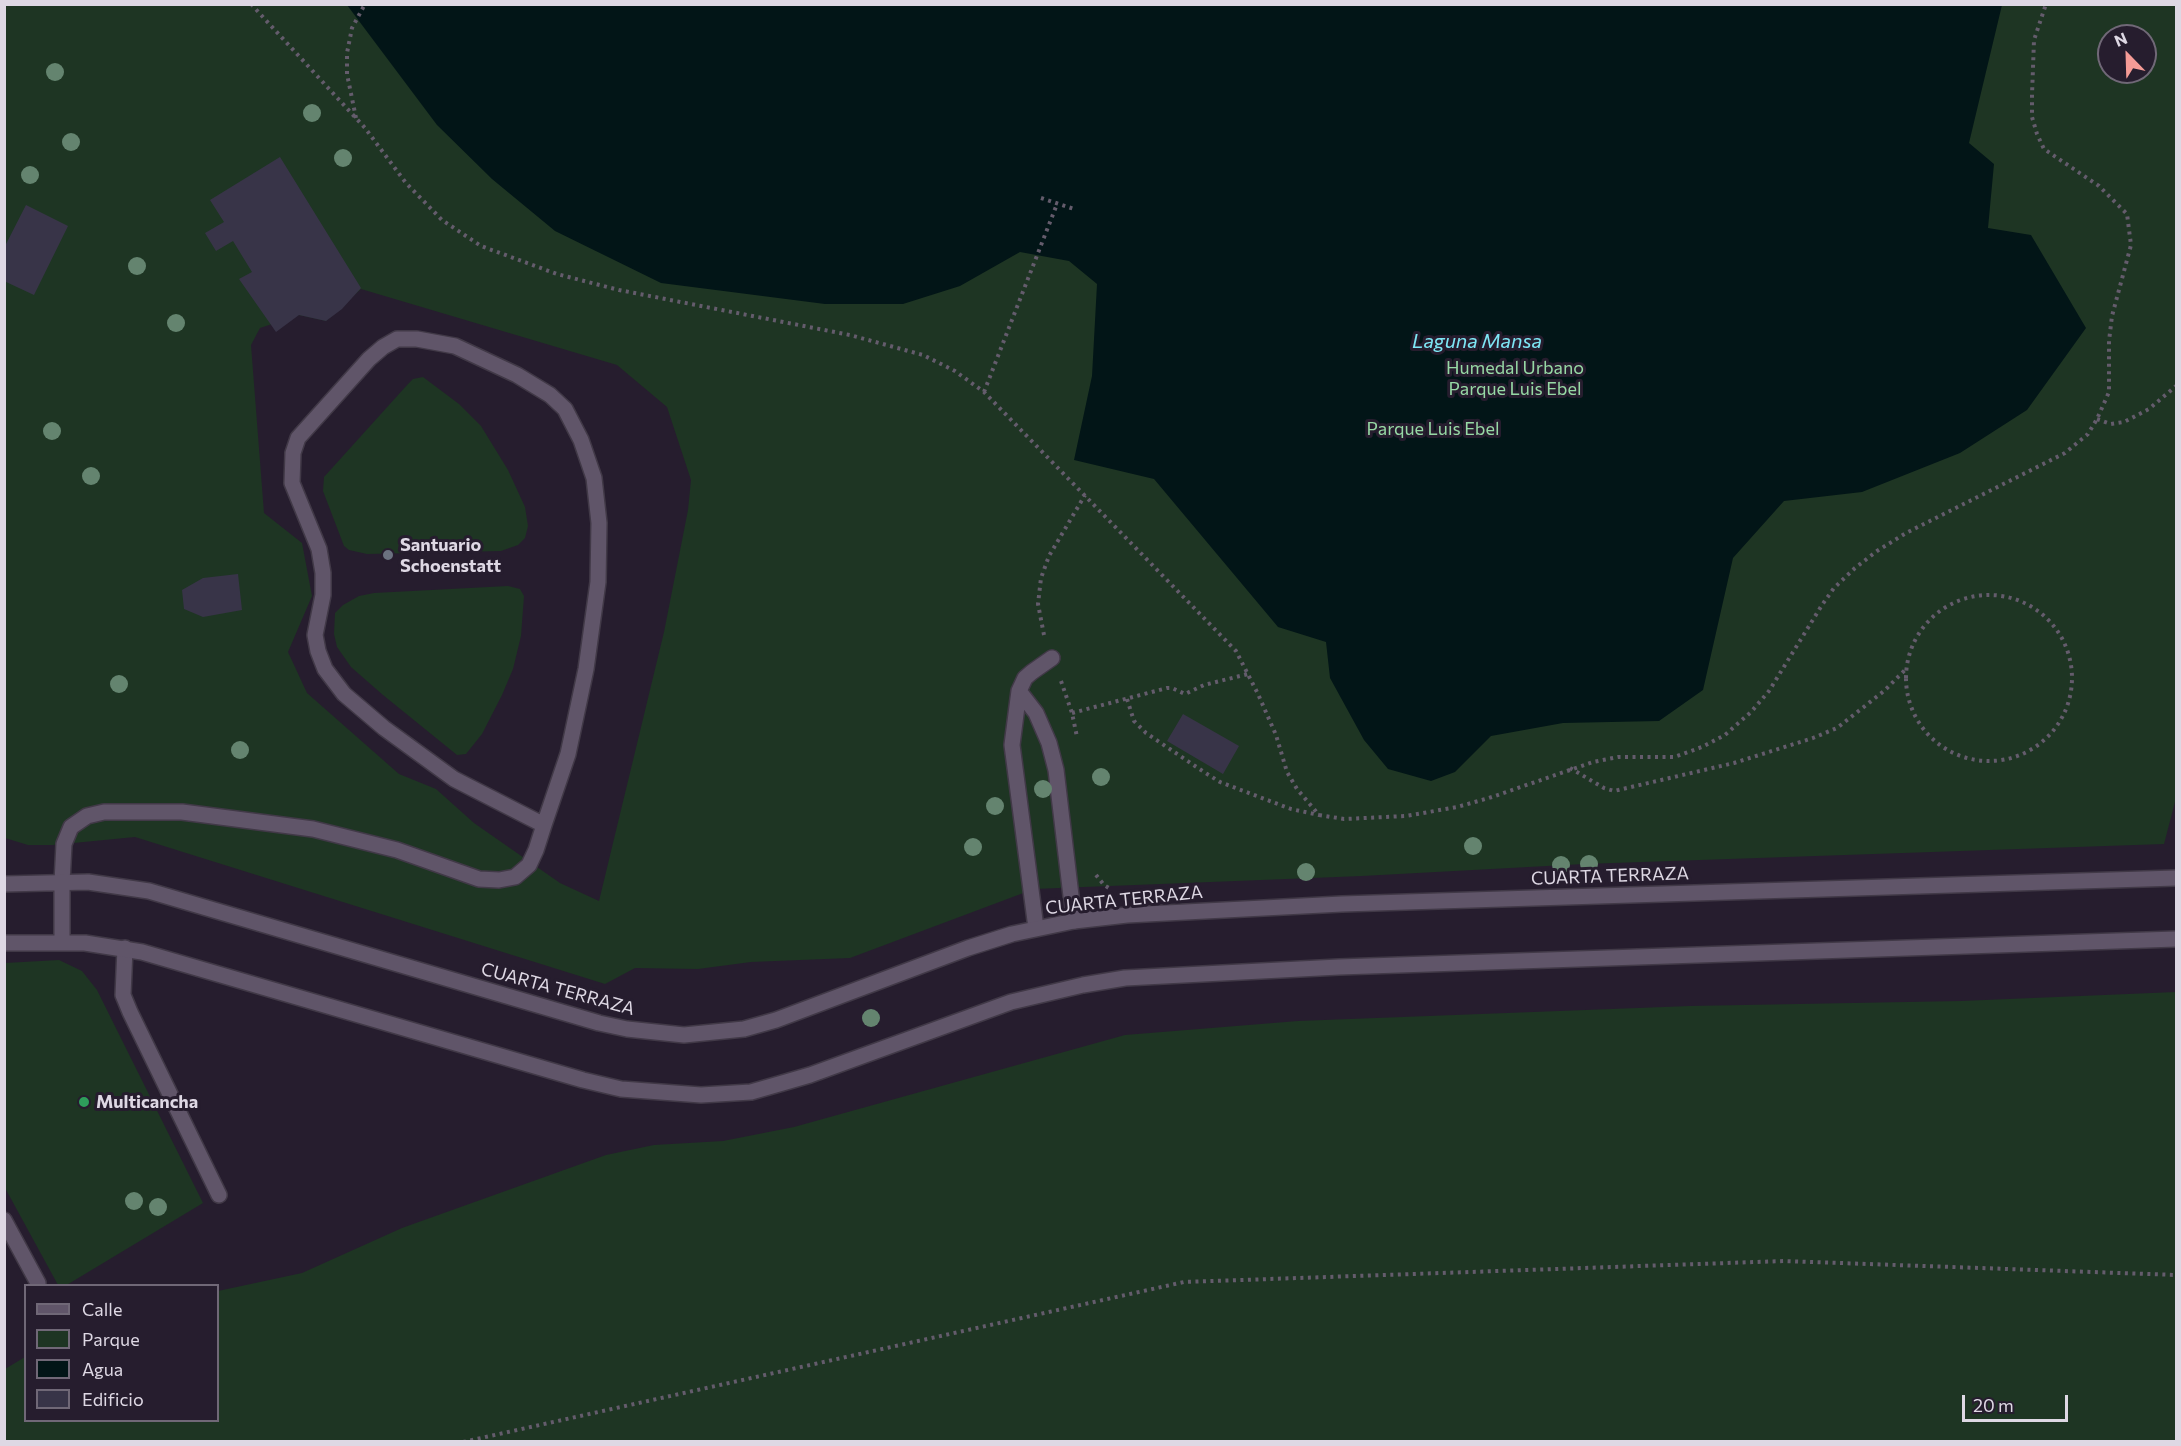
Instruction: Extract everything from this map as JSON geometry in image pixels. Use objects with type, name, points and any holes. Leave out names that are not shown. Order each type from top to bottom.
[{"type":"street","points":[[62,942],[63,844],[70,827],[87,816],[104,812],[182,812],[313,829],[397,850],[479,879],[515,878],[529,865],[544,825],[568,754],[586,669],[598,582],[599,523],[594,478],[581,440],[565,409],[550,395],[517,375],[455,346],[417,339],[397,339],[369,359],[298,438],[292,453],[292,483],[318,549],[323,573],[323,595],[315,635],[318,651],[325,669],[344,694],[384,728],[454,779],[544,825]]},
{"type":"street","points":[[1036,928],[1012,745],[1019,691],[1025,678],[1052,658]]},
{"type":"street","points":[[1019,691],[1036,713],[1049,743],[1056,770],[1074,921]]},
{"type":"street","name":"CUARTA TERRAZA","points":[[4,884],[62,882],[118,885],[149,891],[599,1023],[627,1029],[684,1035],[744,1029],[776,1020],[968,948],[1036,928],[1127,915],[1319,905],[2176,878]]},
{"type":"street","points":[[4,943],[62,942],[125,948],[583,1080],[621,1089],[700,1095],[751,1092],[810,1075],[1011,1002],[1083,985],[1125,978],[1375,966],[2176,939]]},
{"type":"street","points":[[125,948],[123,995],[126,1004],[219,1195]]},
{"type":"street","points":[[4,1220],[38,1283]]},
{"type":"path","points":[[251,4],[356,119],[420,198],[442,220],[481,246],[557,274],[619,291],[850,335],[923,355],[955,371],[984,392],[1236,651],[1276,735],[1287,772],[1297,789],[1319,815]]},
{"type":"path","points":[[356,119],[346,74],[347,53],[352,28],[364,4]]},
{"type":"path","points":[[1127,699],[1134,721],[1146,733],[1220,782],[1282,805],[1344,819],[1406,816],[1457,807],[1570,768],[1618,757],[1674,757],[1702,747],[1725,735],[1770,691],[1822,605],[1834,588],[1855,568],[1876,551],[1906,533],[2065,453],[2088,434],[2109,392],[2109,341],[2112,316],[2131,245],[2127,214],[2099,186],[2044,148],[2037,134],[2032,117],[2034,40],[2046,4]]},
{"type":"path","points":[[1041,198],[1074,209]]},
{"type":"path","points":[[984,392],[1057,204]]},
{"type":"path","points":[[2097,419],[2110,424],[2124,422],[2149,409],[2176,386]]},
{"type":"path","points":[[1078,743],[1072,713],[1041,628],[1038,604],[1041,578],[1049,556],[1058,537],[1085,495]]},
{"type":"path","points":[[1570,768],[1604,788],[1614,791],[1734,763],[1814,738],[1837,728],[1884,691],[1906,669],[1912,645],[1926,623],[1945,608],[1968,598],[1993,595],[2017,600],[2039,611],[2057,629],[2068,651],[2073,676],[2070,700],[2060,723],[2043,742],[2022,755],[1998,761],[1973,760],[1949,752],[1929,737],[1915,717],[1907,693],[1906,669]]},
{"type":"path","points":[[1072,713],[1167,688],[1185,694],[1204,685],[1248,674]]},
{"type":"path","points":[[1093,870],[1104,885],[1112,890],[1120,891]]},
{"type":"path","points":[[463,1442],[1184,1282],[1784,1261],[2176,1275]]},
{"type":"green space","name":"Parque Luis Ebel","points":[[4,5],[2176,5],[2176,798],[2164,844],[1584,864],[1362,876],[1034,889],[850,958],[751,962],[698,969],[635,968],[605,984],[135,837],[53,845],[28,845],[5,838]],"holes":[[[361,289],[617,365],[667,407],[691,480],[688,510],[664,632],[599,901],[560,883],[474,823],[436,789],[399,774],[307,693],[288,652],[312,596],[302,543],[264,513],[251,345],[260,328],[299,315],[326,321]]]},
{"type":"green space","points":[[423,377],[459,404],[481,426],[508,470],[525,507],[528,526],[525,538],[518,545],[501,551],[367,554],[349,550],[344,546],[323,491],[324,477],[408,384],[413,379]]},
{"type":"green space","points":[[508,586],[520,589],[524,596],[521,636],[513,669],[482,734],[466,754],[457,755],[383,695],[351,667],[337,647],[334,634],[335,613],[343,605],[359,596],[374,593]]},
{"type":"green space","points":[[59,960],[82,971],[97,990],[203,1203],[68,1284],[57,1284],[4,1186],[5,963]]},
{"type":"green space","points":[[2176,992],[2176,1441],[5,1441],[5,1369],[24,1358],[24,1422],[219,1422],[219,1291],[302,1273],[402,1228],[606,1155],[654,1145],[723,1141],[794,1127],[1125,1035],[1298,1021],[1690,1006],[1961,1001]]},
{"type":"water","name":"Laguna Mansa","points":[[347,5],[2002,5],[1969,143],[1994,164],[1988,228],[2031,235],[2086,328],[2027,410],[1960,453],[1862,492],[1784,501],[1733,558],[1703,690],[1659,721],[1563,723],[1491,736],[1455,772],[1431,781],[1388,769],[1364,740],[1330,678],[1326,642],[1278,627],[1154,479],[1074,460],[1092,376],[1097,284],[1069,261],[1020,252],[960,286],[903,304],[825,304],[661,283],[555,231],[492,179],[437,125]]},
{"type":"building","points":[[280,157],[361,288],[342,309],[326,321],[299,315],[276,332],[239,279],[252,272],[233,241],[216,251],[205,233],[224,222],[210,200]]},
{"type":"building","points":[[26,205],[68,226],[34,295],[4,281],[4,248]]},
{"type":"building","points":[[238,574],[242,610],[203,617],[184,609],[182,590],[203,578]]},
{"type":"building","points":[[1183,714],[1239,746],[1223,774],[1167,741]]},
{"type":"place","name":"Santuario Schoenstatt","points":[[388,555]]},
{"type":"place","name":"Multicancha","points":[[84,1102]]},
{"type":"park label","name":"Humedal Urbano Parque Luis Ebel","points":[[1515,378]]}]
